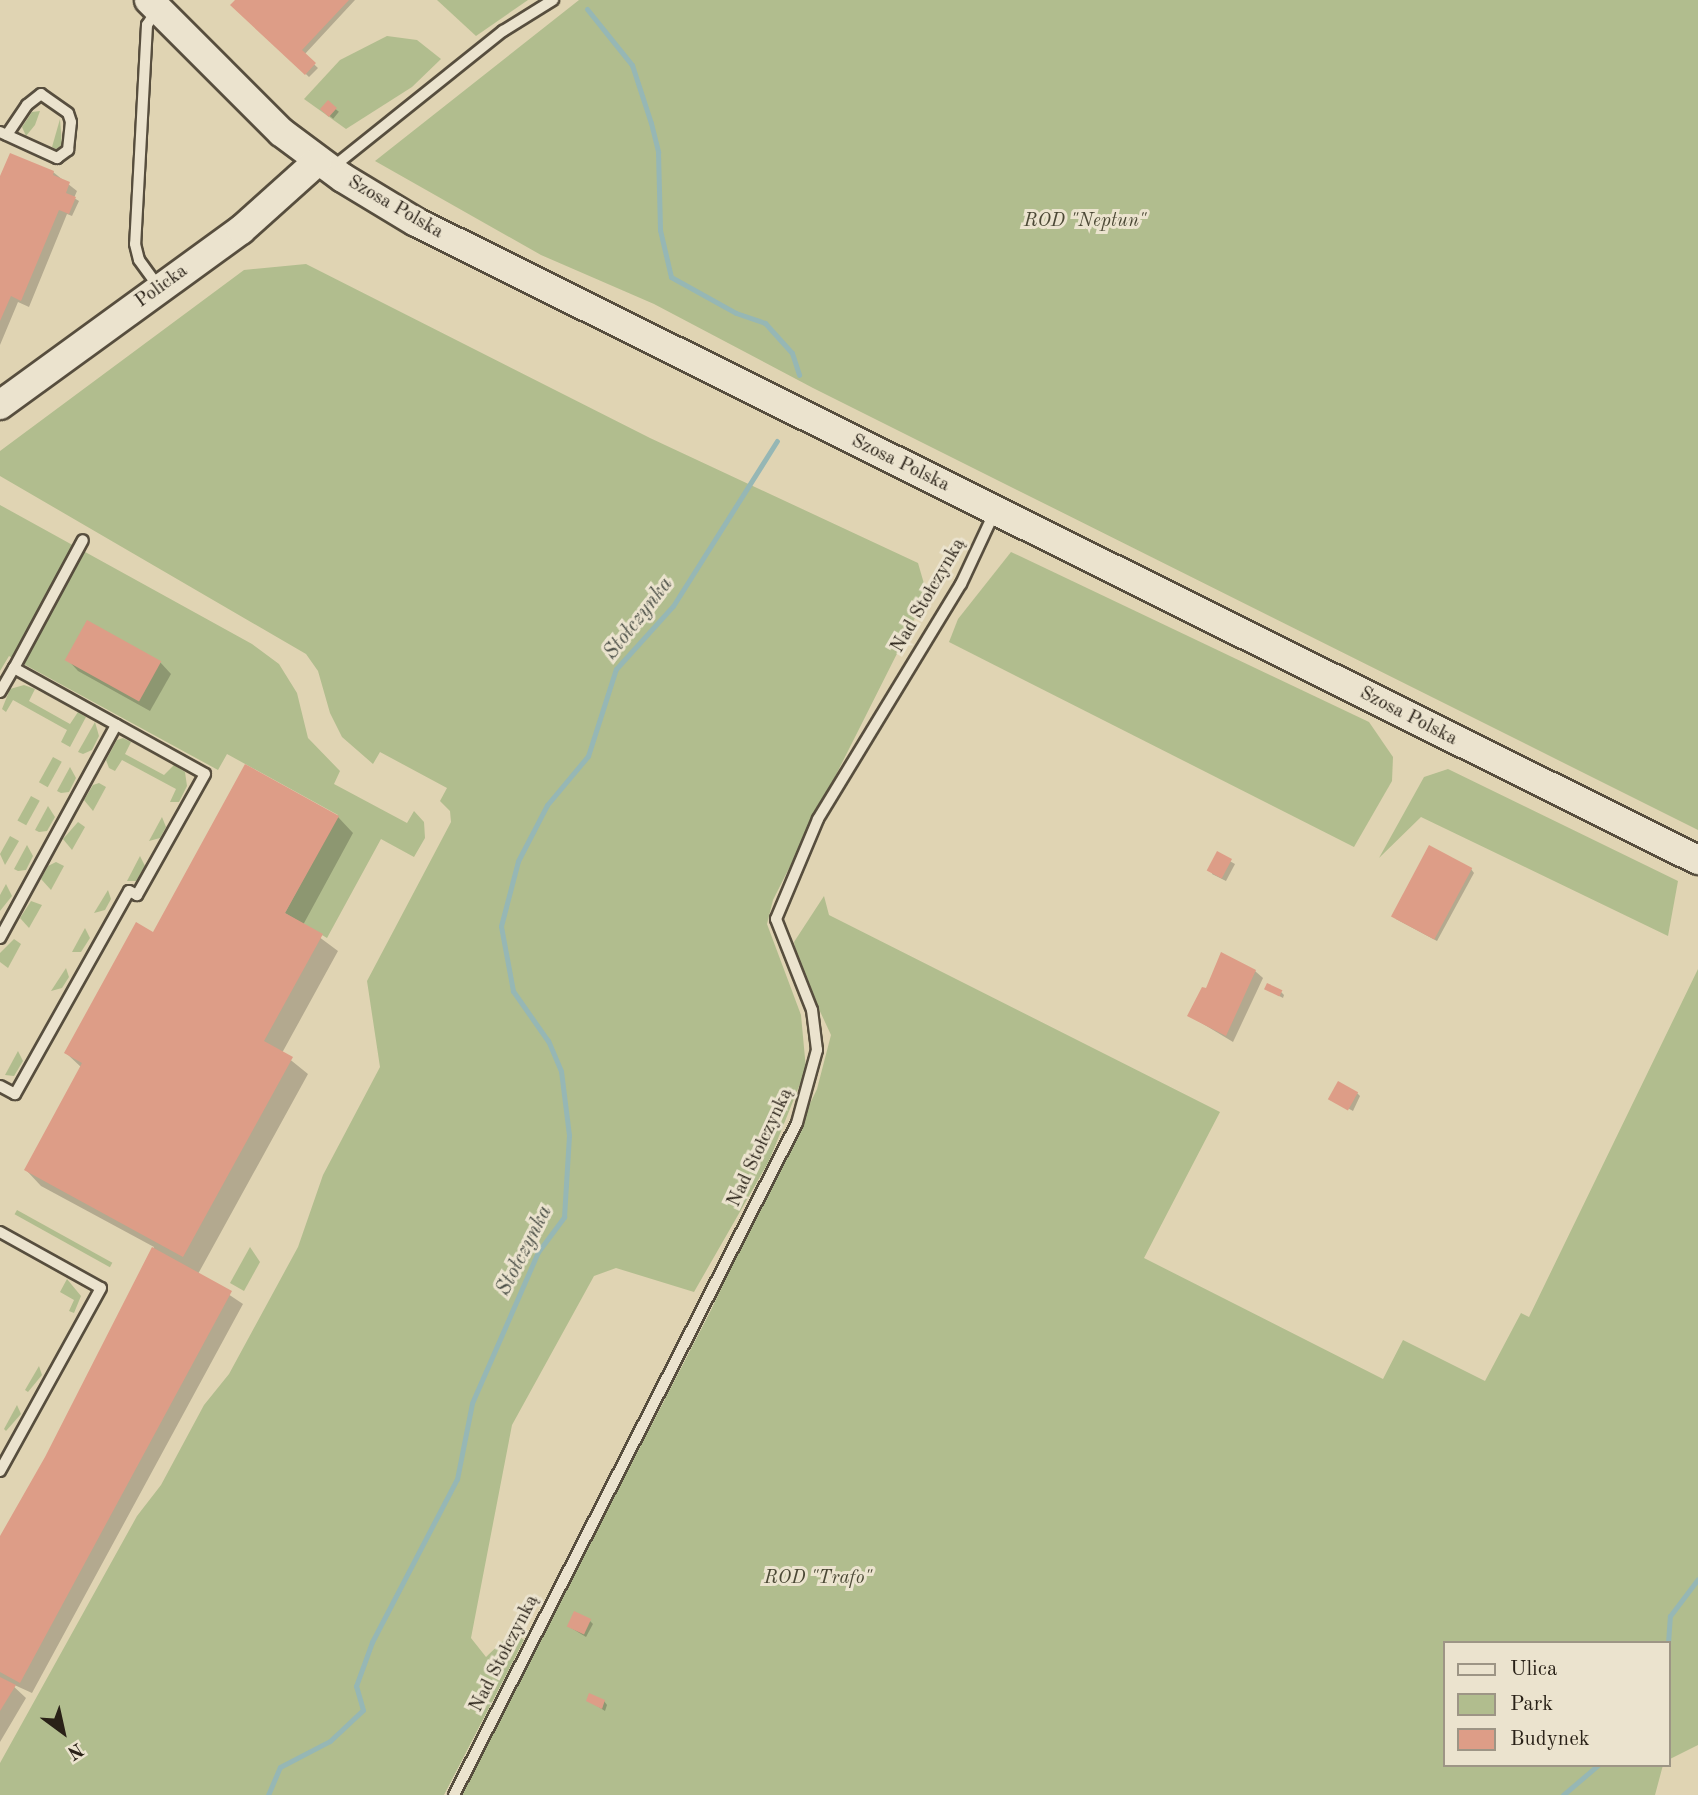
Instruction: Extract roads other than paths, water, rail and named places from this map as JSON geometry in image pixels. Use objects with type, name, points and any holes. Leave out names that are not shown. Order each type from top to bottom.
[{"type":"street","name":"Szosa Polska","points":[[153,5],[235,89],[324,166],[480,256],[1698,860]]},
{"type":"street","name":"Policka","points":[[0,405],[324,166]]},
{"type":"lane","points":[[324,166],[503,31],[552,0]]},
{"type":"lane","points":[[153,5],[147,25],[135,244],[139,260],[160,289]]},
{"type":"lane","points":[[41,94],[68,113],[71,122],[68,150],[57,158],[3,133],[27,105],[41,94]]},
{"type":"lane","name":"Nad Stołczynką","points":[[454,1795],[797,1123],[817,1050],[811,1010],[776,919],[818,819],[961,584],[995,511]]},
{"type":"lane","points":[[0,692],[83,540]]},
{"type":"lane","points":[[0,1086],[15,1094],[129,891],[137,895],[205,774],[14,668]]},
{"type":"lane","points":[[0,938],[116,725]]},
{"type":"lane","points":[[0,1232],[101,1288],[0,1471]]},
{"type":"waterway","name":"Stołczynka","points":[[587,9],[632,65],[651,123],[658,152],[660,230],[671,277],[736,313],[765,323],[792,353],[799,375]]},
{"type":"waterway","name":"Stołczynka","points":[[268,1795],[280,1767],[330,1741],[363,1710],[356,1686],[372,1642],[457,1479],[472,1403],[538,1252],[564,1217],[569,1135],[561,1071],[548,1041],[513,991],[501,926],[518,861],[547,805],[588,756],[616,669],[673,606],[777,441]]},
{"type":"waterway","name":"Stołczynka","points":[[1668,1641],[1670,1616],[1698,1579]]},
{"type":"waterway","name":"Stołczynka","points":[[1563,1795],[1596,1767]]},
{"type":"park label","name":"ROD \"Neptun\"","points":[[1085,222]]},
{"type":"park label","name":"ROD \"Trafo\"","points":[[818,1579]]}]
